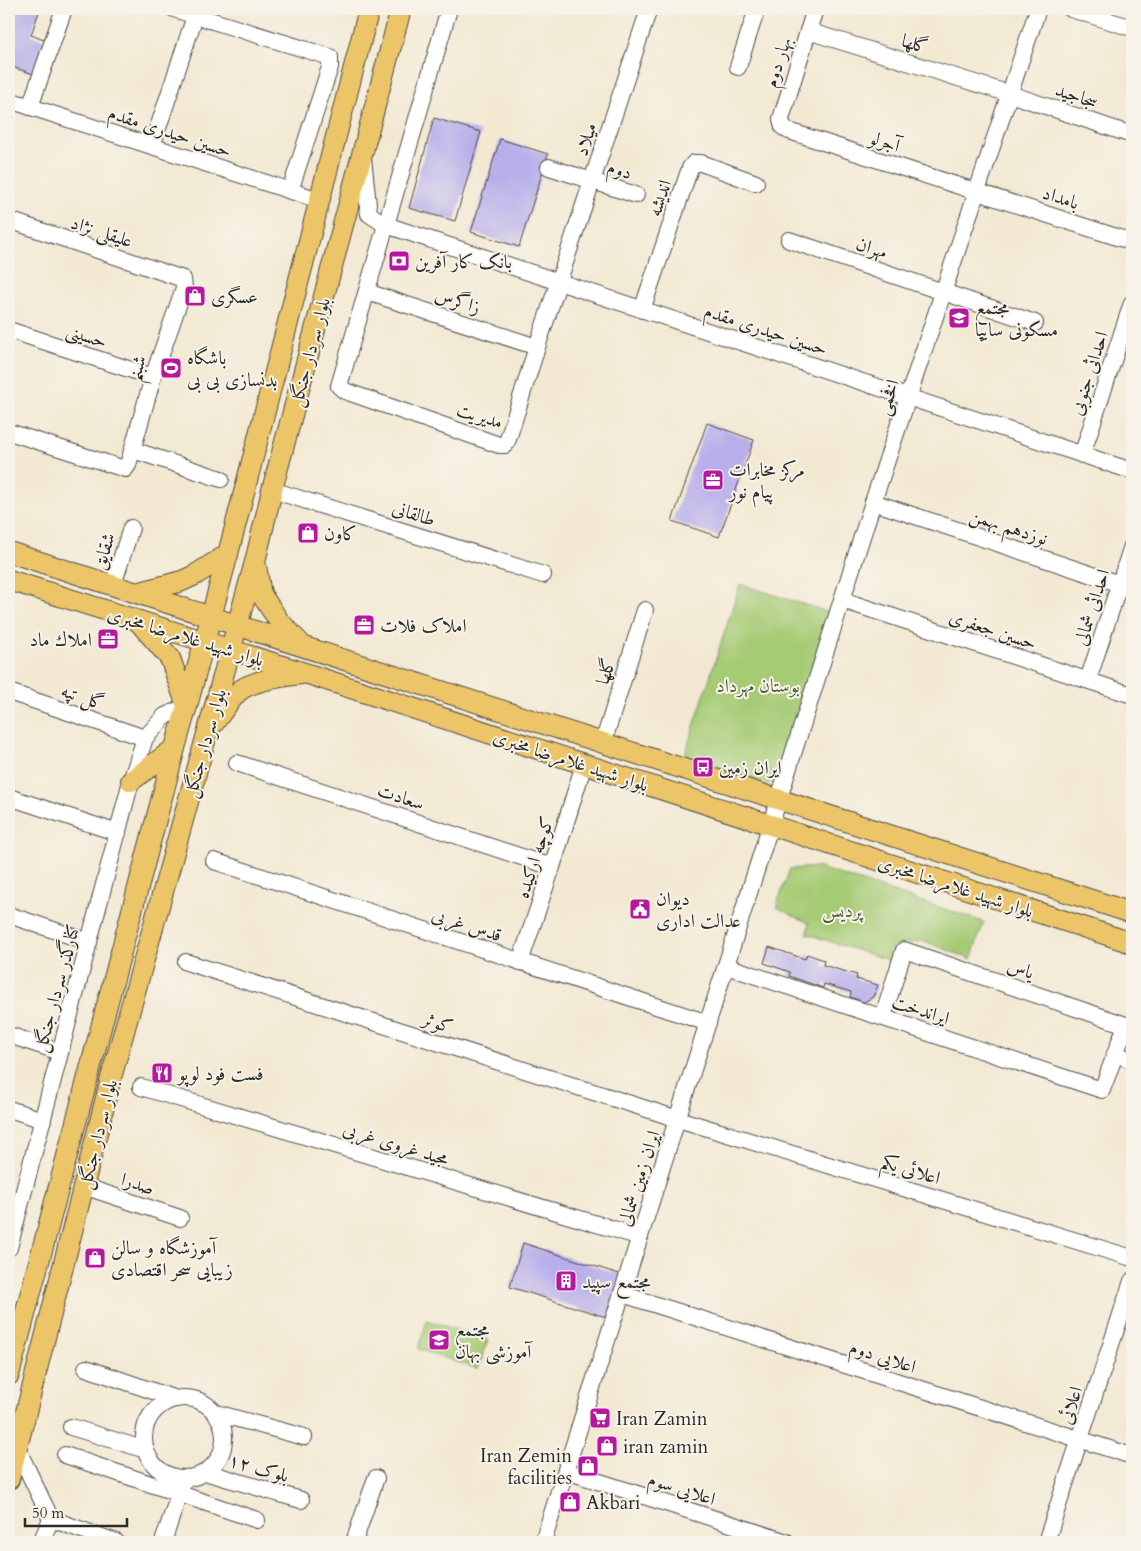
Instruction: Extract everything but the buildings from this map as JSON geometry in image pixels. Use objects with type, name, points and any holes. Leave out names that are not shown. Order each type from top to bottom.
[{"type":"main road","name":"بلوار سردار جنگل","points":[[9,1375],[228,554],[318,200],[369,9]]},
{"type":"main road","name":"بلوار سردار جنگل","points":[[9,1478],[111,1078],[238,625],[272,490],[401,9]]},
{"type":"main road","name":"بلوار شهید غلامرضا مخبری","points":[[9,552],[1132,913]]},
{"type":"main road","points":[[137,593],[182,582],[228,554]]},
{"type":"main road","points":[[255,562],[261,594],[279,621],[303,646]]},
{"type":"main road","name":"بلوار شهید غلامرضا مخبری","points":[[9,580],[308,674],[1132,943]]},
{"type":"main road","points":[[139,622],[170,658],[187,706]]},
{"type":"main road","points":[[208,730],[239,691],[281,676],[308,674]]},
{"type":"main road","points":[[131,781],[175,748]]},
{"type":"street","points":[[30,107],[64,9]]},
{"type":"street","points":[[174,9],[330,57],[330,67],[290,191]]},
{"type":"street","points":[[367,292],[449,9]]},
{"type":"street","name":"میلاد","points":[[559,282],[648,9]]},
{"type":"street","points":[[738,67],[757,9]]},
{"type":"street","name":"بهار دوم","points":[[782,127],[781,119],[815,9]]},
{"type":"street","name":"افخمی","points":[[770,826],[908,398],[1038,9]]},
{"type":"street","points":[[1071,9],[1132,28]]},
{"type":"street","points":[[152,146],[195,16]]},
{"type":"street","name":"گلها","points":[[808,31],[1010,94]]},
{"type":"street","name":"سجاجید","points":[[1010,94],[1132,135]]},
{"type":"street","name":"حسین حیدری مقدم","points":[[9,100],[318,200]]},
{"type":"street","name":"آجرلو","points":[[782,127],[789,131],[977,191]]},
{"type":"street","points":[[363,151],[369,214],[386,225]]},
{"type":"street","name":"اندیشه","points":[[642,310],[690,168],[694,163],[701,163],[756,183]]},
{"type":"street","name":"دوم","points":[[549,167],[636,195]]},
{"type":"street","name":"بامداد","points":[[977,191],[1132,242]]},
{"type":"street","name":"علیقلی نژاد","points":[[9,220],[183,279]]},
{"type":"street","name":"حسین حیدری مقدم","points":[[386,225],[1132,471]]},
{"type":"street","name":"مهران","points":[[789,240],[1036,323]]},
{"type":"street","name":"شبنم","points":[[9,432],[125,469],[133,450],[153,377],[184,288],[183,279]]},
{"type":"street","name":"مدیریت","points":[[367,292],[339,386],[345,391],[499,445],[505,445],[559,282]]},
{"type":"street","name":"زاگرس","points":[[367,292],[537,346]]},
{"type":"street","name":"احداثی جنوبی","points":[[1082,455],[1125,348],[1132,303]]},
{"type":"street","name":"حسینی","points":[[10,334],[153,377]]},
{"type":"street","points":[[133,450],[221,479]]},
{"type":"street","name":"طالقانی","points":[[272,490],[543,575]]},
{"type":"street","name":"نوزدهم بهمن","points":[[874,502],[1126,586]]},
{"type":"street","name":"شقایق","points":[[113,585],[131,528]]},
{"type":"street","name":"احداثی شمالی","points":[[1088,680],[1126,586],[1132,546]]},
{"type":"street","name":"حسین جعفری","points":[[842,600],[1132,695]]},
{"type":"street","name":"گلها","points":[[604,743],[645,610]]},
{"type":"street","name":"گل تپه","points":[[9,692],[145,738]]},
{"type":"street","points":[[145,738],[165,716],[187,706]]},
{"type":"street","name":"کنارگذر سردار جنگل","points":[[9,1248],[12,1219],[43,1120],[131,781],[145,738]]},
{"type":"street","name":"سعادت","points":[[237,763],[552,867]]},
{"type":"street","name":"کوچه ارکیده","points":[[520,962],[584,764]]},
{"type":"street","points":[[9,798],[118,833]]},
{"type":"street","name":"ایران زمین شمالی","points":[[543,1542],[770,826]]},
{"type":"street","name":"قدس غربی","points":[[214,860],[708,1023]]},
{"type":"street","points":[[9,915],[89,942]]},
{"type":"street","name":"یاس","points":[[883,1017],[904,950],[1126,1025],[1102,1090]]},
{"type":"street","name":"کوثر","points":[[186,962],[678,1119]]},
{"type":"street","name":"ایراندخت","points":[[726,966],[1102,1090]]},
{"type":"street","points":[[9,1035],[60,1052]]},
{"type":"street","points":[[1115,1054],[1132,1060]]},
{"type":"street","name":"مجید غروی غربی","points":[[141,1087],[640,1237]]},
{"type":"street","points":[[9,1109],[43,1120]]},
{"type":"street","name":"اعلائی یکم","points":[[678,1119],[1132,1258]]},
{"type":"street","name":"صدرا","points":[[83,1186],[180,1218]]},
{"type":"street","name":"اعلائی","points":[[1046,1542],[1132,1281]]},
{"type":"street","name":"اعلایی دوم","points":[[622,1294],[1132,1456]]},
{"type":"street","points":[[86,1368],[176,1399]]},
{"type":"street","points":[[163,1542],[182,1486],[216,1464],[222,1452],[225,1438],[222,1425],[216,1413],[198,1400],[187,1398],[176,1399],[164,1404],[154,1412],[147,1424],[144,1437],[146,1450],[152,1461],[160,1470],[172,1476],[182,1486]]},
{"type":"street","points":[[216,1413],[304,1437]]},
{"type":"street","points":[[71,1427],[146,1450]]},
{"type":"street","points":[[17,1448],[51,1519],[116,1542]]},
{"type":"street","points":[[65,1456],[182,1486],[257,1520]]},
{"type":"street","name":"بلوک ۱۲","points":[[205,1472],[301,1500]]},
{"type":"street","name":"اعلایی سوم","points":[[566,1472],[787,1542]]},
{"type":"street","points":[[354,1542],[376,1478]]},
{"type":"street","points":[[41,1542],[51,1519]]},
{"type":"green space","name":"بوستان مهرداد","points":[[740,584],[831,613],[778,777],[768,784],[684,757]]},
{"type":"green space","name":"پردیس","points":[[817,867],[984,922],[971,959],[924,941],[898,945],[891,961],[807,934],[809,923],[778,908],[778,901],[790,869]]},
{"type":"green space","points":[[427,1320],[488,1340],[478,1369],[418,1349]]},
{"type":"place","name":"بانک کار آفرین","points":[[399,261]]},
{"type":"place","name":"عسگری","points":[[195,296]]},
{"type":"place","name":"مجتمع مسکونی سایپا","points":[[959,318]]},
{"type":"place","name":"باشگاه بدنسازی بی بی","points":[[171,368]]},
{"type":"place","name":"مرکز مخابرات پیام نور","points":[[713,480]]},
{"type":"place","name":"کاون","points":[[308,533]]},
{"type":"place","name":"املاک فلات","points":[[364,625]]},
{"type":"place","name":"املاك ماد","points":[[108,639]]},
{"type":"place","name":"ایران زمین","points":[[703,767]]},
{"type":"place","name":"دیوان عدالت اداری","points":[[640,909]]},
{"type":"place","name":"فست فود لوپو","points":[[162,1073]]},
{"type":"place","name":"آموزشگاه و سالن زیبایی سحر اقتصادی","points":[[95,1258]]},
{"type":"place","name":"مجتمع سپید","points":[[566,1281]]},
{"type":"place","name":"مجتمع آموزشی بهان","points":[[439,1340]]},
{"type":"place","name":"Iran Zamin","points":[[600,1418]]},
{"type":"place","name":"iran zamin","points":[[607,1446]]},
{"type":"place","name":"Iran Zemin facilities","points":[[588,1466]]},
{"type":"place","name":"Akbari","points":[[570,1502]]}]
